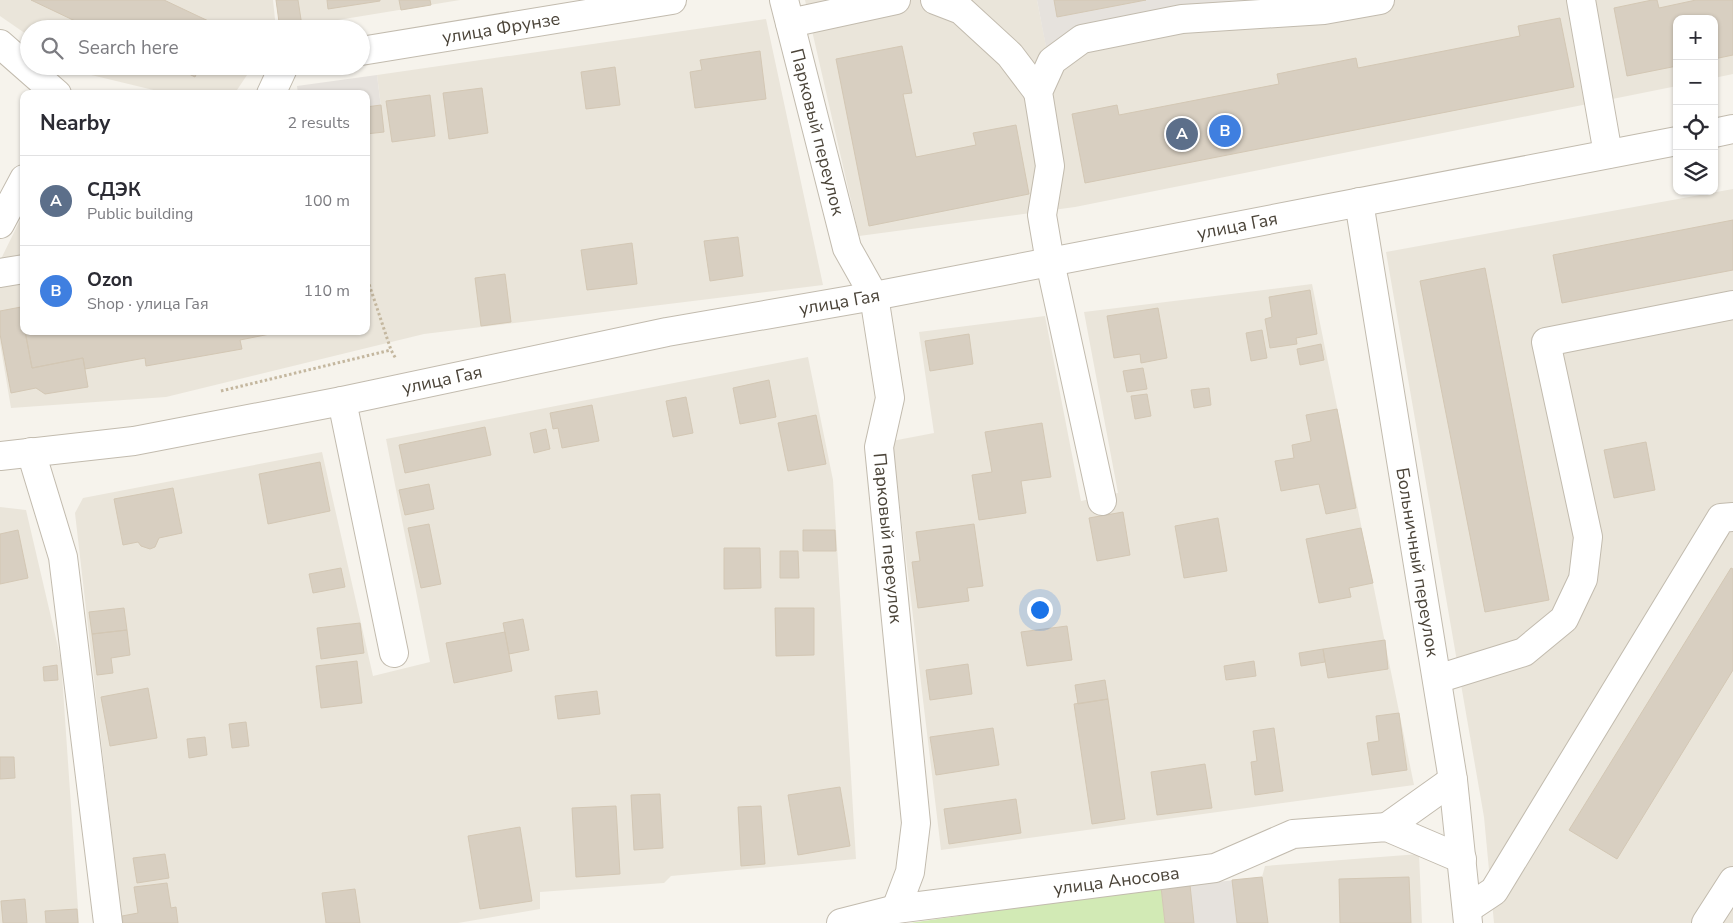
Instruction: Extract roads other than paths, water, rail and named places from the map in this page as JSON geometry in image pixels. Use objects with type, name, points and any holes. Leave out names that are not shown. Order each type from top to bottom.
[{"type":"street","name":"улица Фрунзе","points":[[370,50],[672,0]]},
{"type":"street","points":[[787,12],[896,0]]},
{"type":"street","points":[[935,0],[961,10],[1010,55],[1038,92],[1050,166],[1042,215],[1050,262],[1102,501]]},
{"type":"street","points":[[1038,92],[1052,61],[1082,39],[1182,19],[1324,10],[1380,0]]},
{"type":"street","points":[[1581,0],[1608,154]]},
{"type":"street","name":"Парковый переулок","points":[[787,12],[847,248],[874,296],[890,398],[879,447],[916,824],[910,872],[896,909]]},
{"type":"street","points":[[0,44],[20,62]]},
{"type":"street","points":[[35,75],[52,90]]},
{"type":"street","points":[[273,90],[280,75]]},
{"type":"street","points":[[1718,132],[1733,129]]},
{"type":"street","name":"улица Гая","points":[[1,450],[31,452],[134,441],[342,401],[667,332],[874,296],[1673,142]]},
{"type":"street","points":[[0,224],[20,186]]},
{"type":"street","name":"Больничный переулок","points":[[1359,202],[1453,780],[1467,916]]},
{"type":"street","points":[[0,273],[20,270]]},
{"type":"street","points":[[1437,679],[1524,652],[1564,619],[1583,579],[1588,537],[1546,342],[1733,305]]},
{"type":"street","points":[[342,401],[394,653]]},
{"type":"street","points":[[31,452],[64,557],[108,923]]},
{"type":"street","points":[[1467,916],[1494,891],[1721,518],[1733,517]]},
{"type":"street","points":[[1387,827],[1453,780]]},
{"type":"street","name":"улица Аносова","points":[[841,923],[896,909],[1215,868],[1293,834],[1387,827],[1462,859]]},
{"type":"street","points":[[1706,923],[1733,880]]},
{"type":"place","name":"Ozon","points":[[1225,131]]},
{"type":"place","name":"СДЭК","points":[[1182,134]]}]
